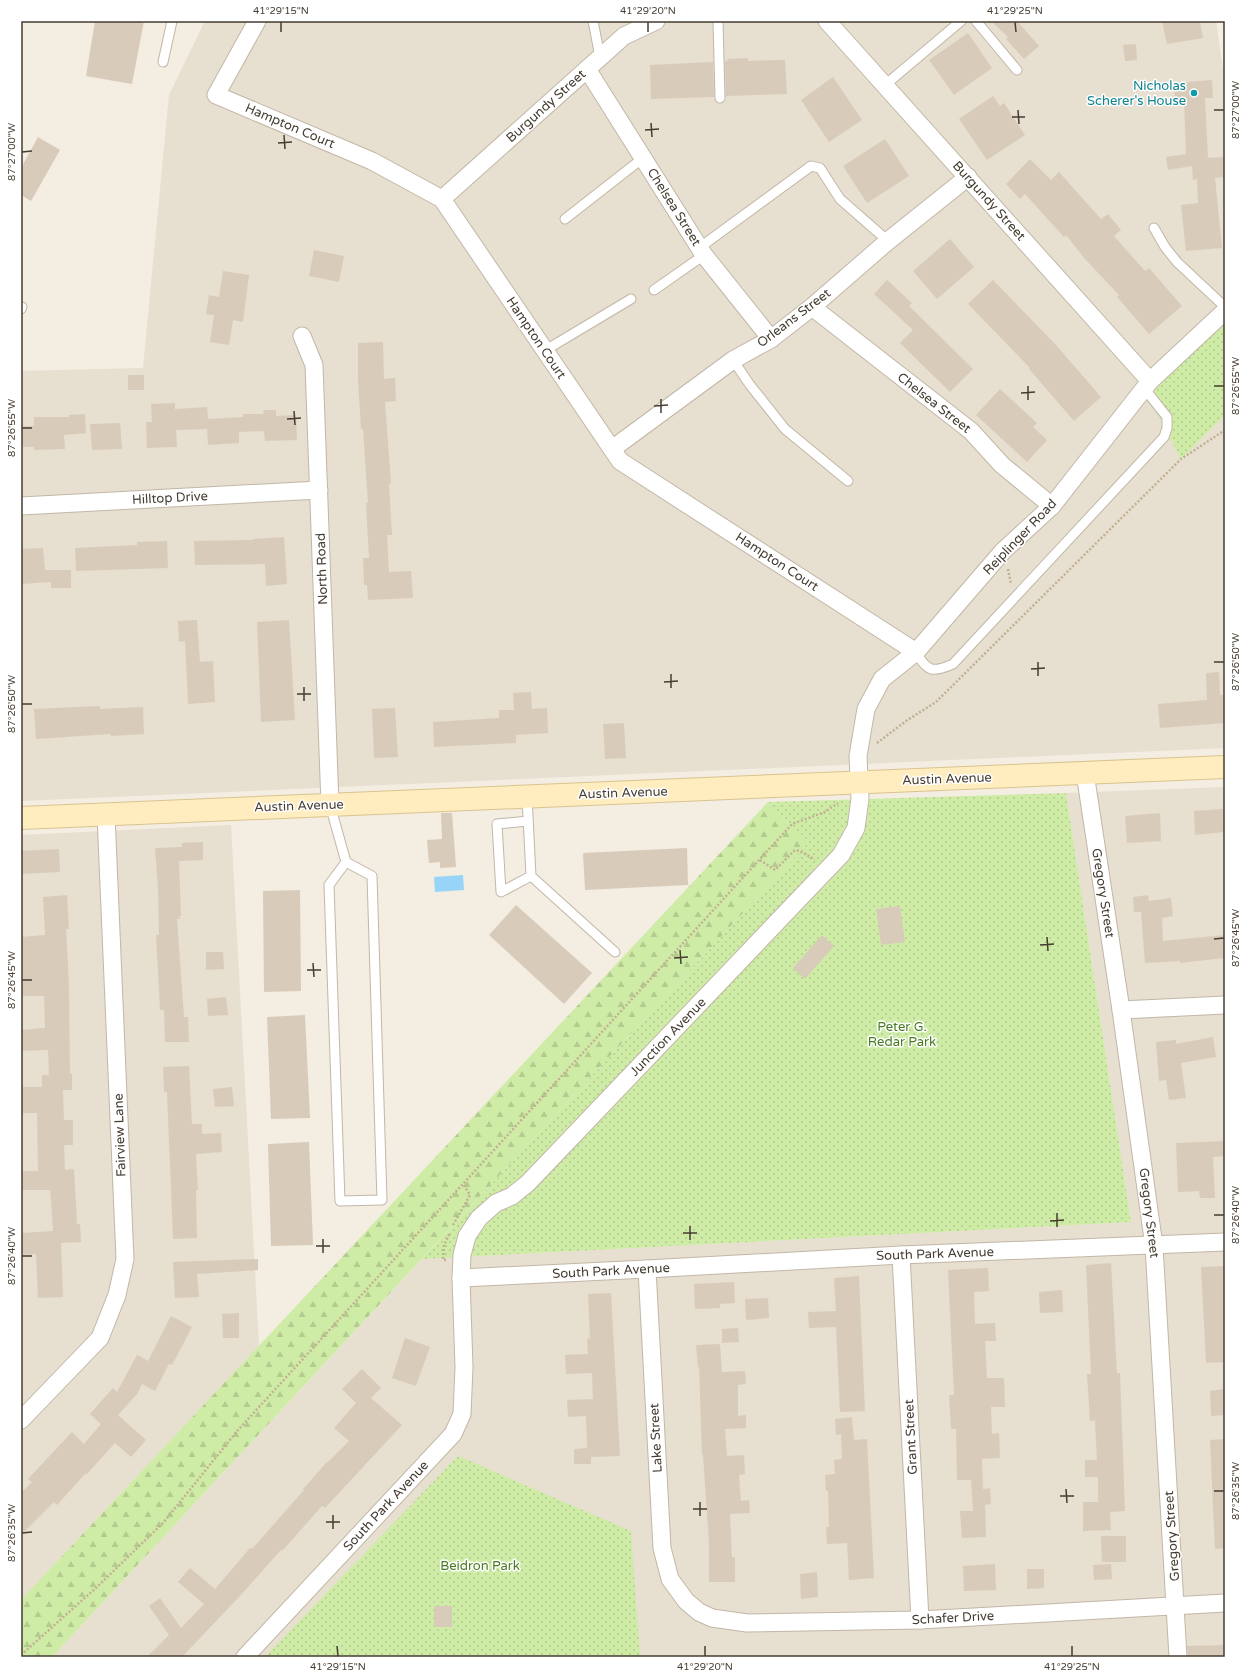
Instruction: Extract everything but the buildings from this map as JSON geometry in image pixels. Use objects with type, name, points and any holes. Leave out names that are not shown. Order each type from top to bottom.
[{"type":"street","name":"Hampton Court","points":[[256,21],[216,95],[372,161],[442,199],[620,461],[916,652]]},
{"type":"street","name":"Burgundy Street","points":[[442,199],[624,36],[656,21]]},
{"type":"street","name":"Burgundy Street","points":[[827,21],[968,178],[1147,384]]},
{"type":"street","name":"Chelsea Street","points":[[587,69],[702,251],[770,338]]},
{"type":"street","name":"Orleans Street","points":[[612,449],[734,360],[770,338],[812,307],[888,241],[968,178]]},
{"type":"street","name":"Chelsea Street","points":[[812,307],[971,431],[1002,465],[1052,506]]},
{"type":"street","name":"Reiplinger Road","points":[[860,791],[858,756],[866,709],[882,679],[916,652],[1003,551],[1052,506],[1147,384],[1225,311]]},
{"type":"street","name":"North Road","points":[[302,336],[314,365],[330,805]]},
{"type":"street","name":"Hilltop Drive","points":[[21,506],[318,490]]},
{"type":"street","name":"Austin Avenue","points":[[21,818],[527,797],[860,791],[1085,773],[1225,767]]},
{"type":"street","name":"Gregory Street","points":[[1085,773],[1121,1010],[1154,1246],[1178,1657]]},
{"type":"street","name":"Junction Avenue","points":[[461,1278],[462,1255],[467,1236],[479,1218],[496,1203],[512,1196],[528,1183],[841,855],[856,828],[860,791]]},
{"type":"street","name":"Fairview Lane","points":[[21,1420],[100,1338],[117,1295],[125,1259],[106,814]]},
{"type":"street","points":[[1121,1010],[1225,1005]]},
{"type":"street","name":"South Park Avenue","points":[[245,1657],[453,1434],[462,1414],[464,1367],[461,1278],[901,1255],[1225,1242]]},
{"type":"street","name":"Grant Street","points":[[901,1255],[920,1620]]},
{"type":"street","name":"Lake Street","points":[[647,1269],[662,1548],[670,1579],[686,1601]]},
{"type":"street","name":"Schafer Drive","points":[[686,1601],[699,1612],[712,1618],[747,1623],[920,1620],[1225,1603]]},
{"type":"lane","points":[[163,62],[172,21]]},
{"type":"lane","points":[[593,21],[600,57]]},
{"type":"lane","points":[[718,21],[720,98]]},
{"type":"lane","points":[[885,85],[961,21]]},
{"type":"lane","points":[[976,21],[1018,70]]},
{"type":"lane","points":[[565,219],[643,158]]},
{"type":"lane","points":[[654,290],[811,166],[820,168],[840,199],[888,241]]},
{"type":"lane","points":[[1154,228],[1165,247],[1177,262],[1225,307]]},
{"type":"lane","points":[[544,351],[631,299]]},
{"type":"lane","points":[[734,360],[750,385],[785,429],[848,481]]},
{"type":"lane","points":[[916,652],[922,664],[933,670],[940,670],[953,664],[1164,437],[1167,428],[1167,417],[1147,384]]},
{"type":"lane","points":[[527,797],[531,876],[615,952]]},
{"type":"lane","points":[[330,805],[346,862],[372,876],[382,1200],[340,1201],[329,886],[346,862]]},
{"type":"lane","points":[[528,822],[497,824],[501,892],[531,876]]},
{"type":"path","points":[[876,744],[880,739],[936,702],[1181,459],[1225,430]]},
{"type":"path","points":[[21,1655],[97,1587],[163,1523],[238,1430],[792,824],[825,812],[844,798],[860,791]]},
{"type":"path","points":[[760,860],[775,870],[795,850],[800,851],[808,857],[833,864]]},
{"type":"shaded area","points":[[205,21],[1216,21],[1225,83],[1225,748],[21,801],[21,371],[143,368],[169,95]]},
{"type":"shaded area","points":[[1225,787],[1225,1657],[52,1657],[422,1259],[1131,1222],[1066,793]]},
{"type":"shaded area","points":[[231,825],[259,1346],[21,1600],[21,835]]},
{"type":"green space","points":[[1225,303],[1225,415],[1181,459],[1144,388]]},
{"type":"green space","name":"Peter G. Redar Park","points":[[1066,793],[1131,1222],[422,1259],[809,842],[768,802]]},
{"type":"green space","points":[[768,802],[809,842],[52,1657],[21,1657],[21,1600]]},
{"type":"green space","name":"Beidron Park","points":[[458,1456],[631,1531],[640,1657],[265,1657]]},
{"type":"water","points":[[463,875],[464,890],[435,892],[434,877]]},
{"type":"place","name":"Nicholas Scherer's House","points":[[1194,93]]}]
